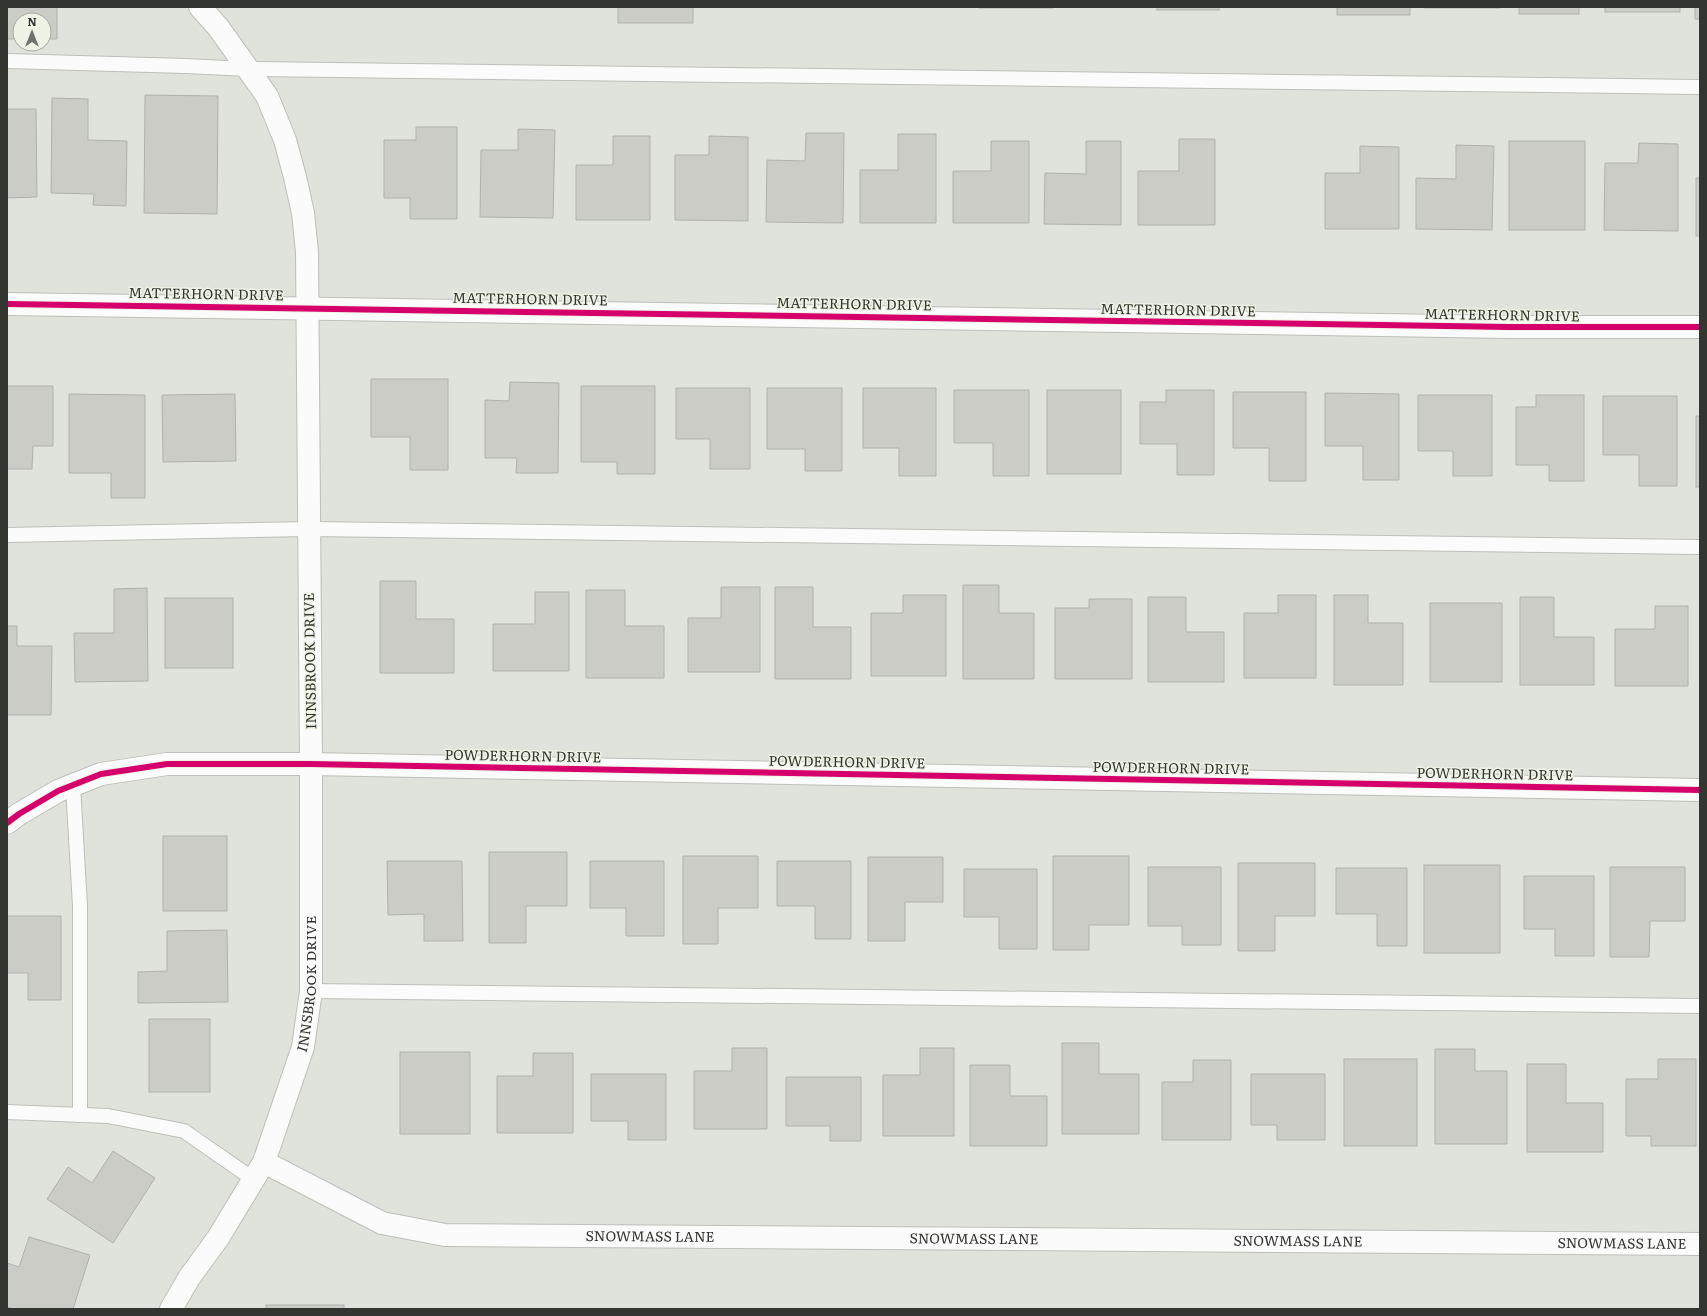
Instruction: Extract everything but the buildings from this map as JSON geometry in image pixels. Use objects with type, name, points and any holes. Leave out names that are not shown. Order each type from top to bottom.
[{"type":"street","name":"INNSBROOK DRIVE","points":[[171,1309],[189,1278],[218,1238],[258,1170],[303,1047],[311,991],[311,764],[306,307],[307,252],[304,212],[285,140],[267,96],[218,27],[200,7]]},
{"type":"street","name":"MATTERHORN DRIVE","points":[[7,304],[306,307],[1493,327],[1700,327]]},
{"type":"street","name":"POWDERHORN DRIVE","points":[[7,823],[19,814],[58,792],[101,774],[167,764],[311,764],[1700,790]]},
{"type":"street","name":"SNOWMASS LANE","points":[[258,1170],[382,1223],[445,1236],[1700,1244]]},
{"type":"lane","points":[[7,61],[248,69],[1700,87]]},
{"type":"lane","points":[[7,535],[308,529],[1700,547]]},
{"type":"lane","points":[[73,786],[80,906],[80,1115]]},
{"type":"lane","points":[[311,991],[1700,1006]]},
{"type":"lane","points":[[7,1112],[108,1116],[184,1131],[258,1170]]},
{"type":"cycle path","points":[[7,304],[1509,327],[1700,327]]},
{"type":"cycle path","points":[[7,823],[19,814],[58,791],[101,774],[167,764],[311,764],[1700,790]]}]
